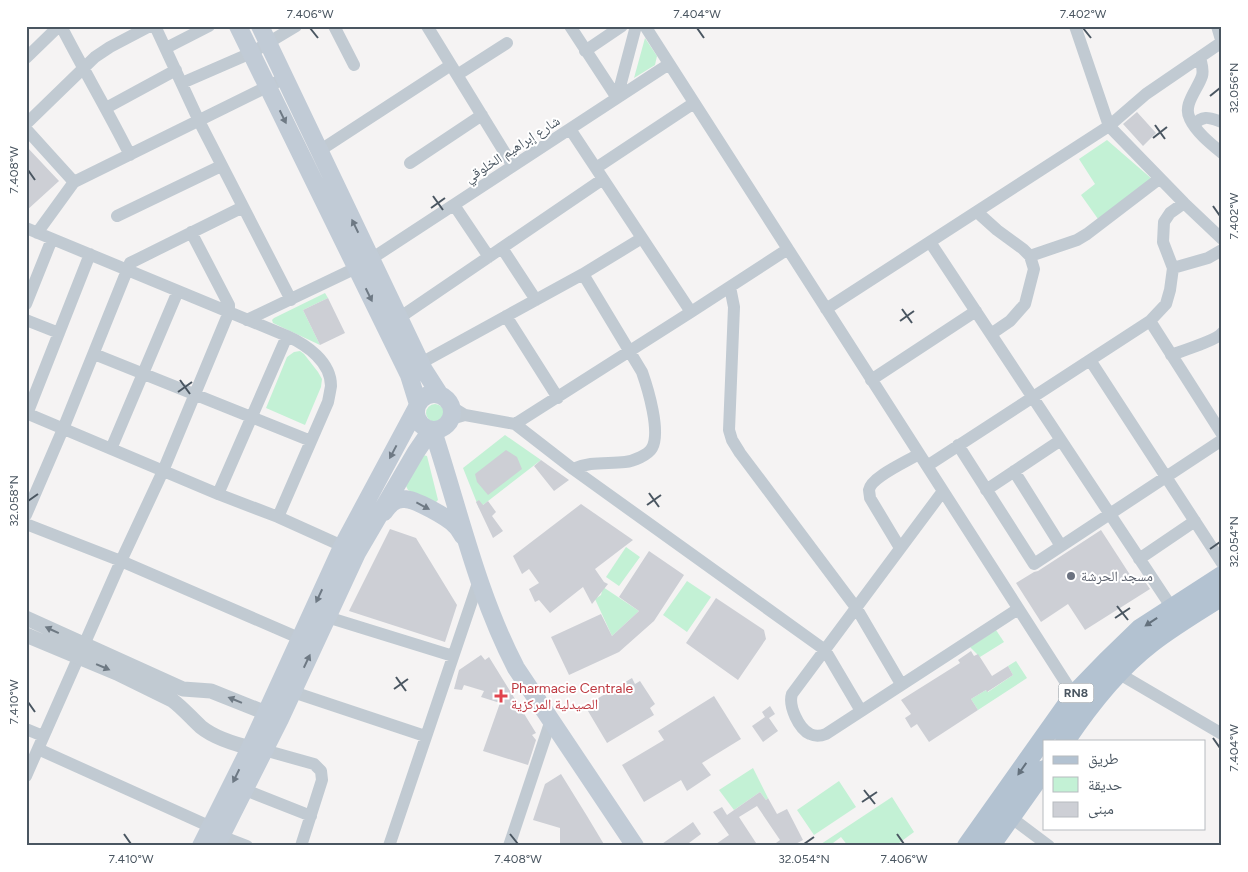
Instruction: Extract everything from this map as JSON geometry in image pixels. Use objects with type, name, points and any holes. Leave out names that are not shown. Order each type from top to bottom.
[{"type":"main road","points":[[238,26],[268,86],[364,264],[400,318],[421,364],[440,394],[450,402],[447,421],[448,474],[478,580],[505,648],[516,668],[635,846]]},
{"type":"main road","points":[[260,26],[319,151],[409,375],[417,406],[418,420],[421,425],[447,421]]},
{"type":"main road","points":[[216,836],[273,716],[300,638],[350,550],[417,406],[425,396],[440,394]]},
{"type":"main road","points":[[372,528],[416,452],[447,421]]},
{"type":"main road","points":[[273,716],[292,692],[327,617],[350,550],[372,528],[389,504],[402,499],[409,499],[455,525],[468,545]]},
{"type":"main road","name":"RN8","points":[[1053,740],[1106,662],[1140,629],[1222,576]]},
{"type":"main road","name":"RN8","points":[[1065,740],[1079,703],[1118,673],[1150,644],[1222,596]]},
{"type":"main road","points":[[201,846],[216,836],[245,790],[257,749]]},
{"type":"main road","name":"RN8","points":[[990,846],[1003,812],[1043,755]]},
{"type":"main road","name":"RN8","points":[[968,846],[1043,771]]},
{"type":"street","points":[[26,58],[60,26],[130,154]]},
{"type":"street","points":[[26,124],[83,69],[110,47],[150,26]]},
{"type":"street","points":[[155,26],[221,166],[290,300]]},
{"type":"street","points":[[166,48],[209,26]]},
{"type":"street","points":[[182,83],[251,53],[296,26]]},
{"type":"street","points":[[334,26],[354,65]]},
{"type":"street","points":[[428,26],[513,166]]},
{"type":"street","points":[[570,26],[618,98]]},
{"type":"street","points":[[585,50],[622,26]]},
{"type":"street","points":[[618,98],[636,26]]},
{"type":"street","points":[[645,26],[1079,703]]},
{"type":"street","points":[[1075,26],[1109,126],[1159,179],[1222,239]]},
{"type":"street","points":[[826,309],[1109,126],[1146,94],[1221,42],[1217,26]]},
{"type":"street","points":[[319,151],[454,70],[507,43]]},
{"type":"street","points":[[1200,57],[1203,67],[1202,75],[1188,107],[1188,113],[1194,125],[1222,153]]},
{"type":"street","name":"شارع إبراهيم الخلوقي","points":[[247,320],[364,264],[669,64]]},
{"type":"street","points":[[106,108],[176,70]]},
{"type":"street","points":[[278,517],[328,402],[331,387],[330,378],[310,348],[287,336],[32,231],[74,182],[284,78]]},
{"type":"street","points":[[596,168],[694,103]]},
{"type":"street","points":[[410,163],[482,115]]},
{"type":"street","points":[[1194,125],[1199,118],[1222,122]]},
{"type":"street","points":[[26,129],[74,182]]},
{"type":"street","points":[[570,129],[691,312]]},
{"type":"street","points":[[117,216],[221,166]]},
{"type":"street","points":[[400,318],[603,179]]},
{"type":"street","points":[[1030,256],[1077,240],[1159,179]]},
{"type":"street","points":[[927,466],[1150,321],[1166,304],[1170,290],[1173,268],[1164,242],[1164,222],[1170,212],[1184,203]]},
{"type":"street","points":[[454,205],[488,257]]},
{"type":"street","points":[[26,515],[130,263],[243,207]]},
{"type":"street","points":[[977,212],[1030,256],[1034,269],[1025,304],[1010,322],[991,334]]},
{"type":"street","points":[[26,776],[163,471],[229,312],[229,305],[191,232]]},
{"type":"street","points":[[421,364],[583,274],[642,238]]},
{"type":"street","points":[[26,304],[52,239]]},
{"type":"street","points":[[930,242],[1172,608]]},
{"type":"street","points":[[502,248],[536,300]]},
{"type":"street","points":[[447,421],[515,424],[788,249]]},
{"type":"street","points":[[1173,268],[1208,258],[1222,250]]},
{"type":"street","points":[[90,254],[27,413],[218,494],[278,517],[350,550]]},
{"type":"street","points":[[573,469],[584,464],[628,462],[651,449],[655,440],[655,427],[647,385],[642,372],[583,274]]},
{"type":"street","points":[[730,287],[734,307],[729,420],[732,440],[856,609],[901,684]]},
{"type":"street","points":[[111,449],[178,291]]},
{"type":"street","points":[[871,380],[976,311]]},
{"type":"street","points":[[506,316],[558,398]]},
{"type":"street","points":[[26,320],[59,333]]},
{"type":"street","points":[[1150,321],[1222,434]]},
{"type":"street","points":[[1171,355],[1214,340],[1222,333]]},
{"type":"street","points":[[218,494],[287,336]]},
{"type":"street","points":[[94,354],[310,441]]},
{"type":"street","points":[[1090,360],[1222,563]]},
{"type":"street","points":[[515,424],[573,469],[825,650],[861,711]]},
{"type":"street","points":[[986,490],[1061,440]]},
{"type":"street","points":[[958,445],[1034,564],[1222,440]]},
{"type":"street","points":[[900,548],[870,498],[869,491],[872,484],[879,478],[919,454]]},
{"type":"street","points":[[1014,471],[1061,546]]},
{"type":"street","points":[[943,491],[791,699],[792,709],[803,729],[814,736],[826,734],[1018,609]]},
{"type":"street","points":[[1139,558],[1195,521]]},
{"type":"street","points":[[26,524],[121,561],[300,638]]},
{"type":"street","points":[[389,846],[478,580]]},
{"type":"street","points":[[327,617],[453,656]]},
{"type":"street","points":[[26,618],[172,700],[204,728],[229,741],[314,764],[321,771],[322,780],[301,846]]},
{"type":"street","points":[[26,635],[82,651],[183,689],[211,691],[273,716]]},
{"type":"street","points":[[1118,673],[1222,734]]},
{"type":"street","points":[[184,710],[194,690]]},
{"type":"street","points":[[292,692],[425,736]]},
{"type":"street","points":[[509,846],[551,720]]},
{"type":"street","points":[[26,729],[43,736]]},
{"type":"street","points":[[38,749],[216,836],[247,846]]},
{"type":"street","points":[[245,790],[311,816]]},
{"type":"street","points":[[1003,812],[1049,846]]},
{"type":"green space","points":[[645,38],[657,56],[655,65],[634,78]]},
{"type":"green space","points":[[1107,140],[1152,179],[1098,219],[1081,195],[1095,184],[1079,159]]},
{"type":"green space","points":[[325,293],[328,298],[303,310],[320,345],[273,323],[272,320],[274,318]]},
{"type":"green space","points":[[300,351],[322,379],[321,387],[305,425],[266,408],[287,357],[294,352]]},
{"type":"green space","points":[[435,404],[441,407],[444,413],[441,419],[435,422],[429,419],[426,413],[429,407]]},
{"type":"green space","points":[[505,435],[541,460],[479,508],[463,468]]},
{"type":"green space","points":[[423,455],[427,456],[438,500],[435,503],[408,490],[406,486]]},
{"type":"green space","points":[[626,547],[640,557],[619,586],[606,577]]},
{"type":"green space","points":[[687,581],[711,597],[687,632],[663,615]]},
{"type":"green space","points":[[603,587],[639,611],[612,636],[595,599],[601,595]]},
{"type":"green space","points":[[996,630],[1004,642],[980,657],[970,647]]},
{"type":"green space","points":[[1016,661],[1027,678],[978,710],[971,699],[986,690],[988,692],[1013,675],[1008,666]]},
{"type":"green space","points":[[753,768],[768,798],[766,800],[760,792],[734,810],[719,790]]},
{"type":"green space","points":[[839,781],[856,807],[814,835],[797,810]]},
{"type":"green space","points":[[892,797],[914,832],[895,846],[848,846],[841,837],[829,846],[818,846]]},
{"type":"building","points":[[1137,112],[1156,133],[1143,146],[1123,124]]},
{"type":"building","points":[[26,146],[59,181],[26,211]]},
{"type":"building","points":[[328,298],[345,333],[320,345],[303,310]]},
{"type":"building","points":[[506,450],[517,457],[522,469],[488,495],[477,482],[475,474]]},
{"type":"building","points":[[541,460],[569,480],[554,491],[534,466]]},
{"type":"building","points":[[479,500],[483,505],[488,501],[496,512],[492,516],[503,531],[493,538],[476,502]]},
{"type":"building","points":[[581,504],[633,540],[595,569],[604,582],[608,584],[592,604],[583,587],[550,613],[539,600],[535,602],[529,589],[539,583],[529,569],[522,574],[513,556]]},
{"type":"building","points":[[390,529],[416,538],[457,605],[445,642],[349,611]]},
{"type":"building","name":"مسجد الحرشة","points":[[1101,530],[1134,581],[1141,576],[1150,589],[1085,630],[1068,604],[1041,622],[1016,583]]},
{"type":"building","points":[[649,551],[684,575],[654,621],[619,652],[569,675],[551,637],[601,614],[612,636],[639,611],[619,597]]},
{"type":"building","points":[[716,598],[764,630],[766,639],[738,680],[686,643]]},
{"type":"building","points":[[971,651],[974,656],[978,654],[992,676],[1008,666],[1013,675],[987,692],[986,690],[971,699],[978,710],[929,742],[917,724],[911,728],[905,718],[911,714],[901,700],[960,663],[958,660]]},
{"type":"building","points":[[481,655],[485,660],[489,657],[536,733],[532,735],[536,740],[528,765],[483,751],[500,703],[481,697],[484,691],[464,685],[462,690],[454,689],[459,670]]},
{"type":"building","points":[[632,678],[635,684],[640,681],[655,704],[650,708],[654,715],[607,743],[585,706]]},
{"type":"building","points":[[714,696],[741,739],[702,763],[711,775],[687,791],[681,780],[644,802],[622,765],[664,740],[658,731]]},
{"type":"building","points":[[770,706],[775,714],[769,718],[778,731],[763,742],[752,726],[765,717],[762,712]]},
{"type":"building","points":[[561,774],[605,846],[560,846],[560,828],[533,820],[545,784]]},
{"type":"building","points":[[760,792],[766,800],[768,798],[777,814],[787,809],[803,840],[792,846],[772,846],[780,840],[757,806],[739,817],[758,846],[713,846],[729,835],[713,812],[722,807],[727,815]]},
{"type":"building","points":[[693,822],[701,834],[685,846],[659,846]]},
{"type":"place","name":"مسجد الحرشة","points":[[1071,576]]},
{"type":"place","name":"Pharmacie Centrale الصيدلية المركزية","points":[[501,696]]}]
